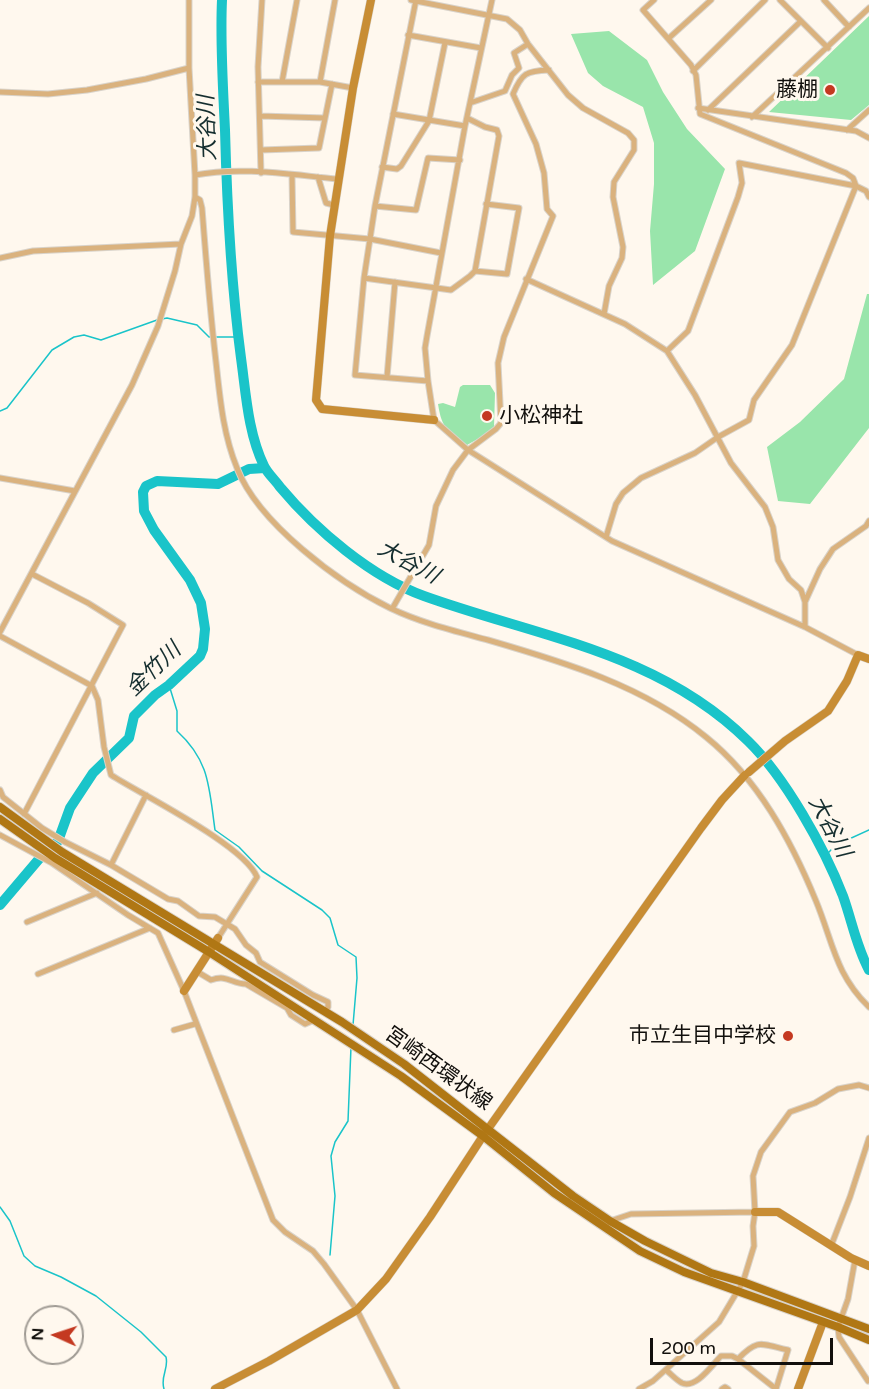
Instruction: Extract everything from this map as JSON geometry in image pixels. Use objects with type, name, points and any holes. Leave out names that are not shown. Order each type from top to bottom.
[{"type":"main road","name":"宮崎西環状線","points":[[0,807],[56,858],[214,945],[342,1022],[404,1064],[486,1132],[554,1193],[640,1251],[684,1272],[869,1340]]},
{"type":"main road","name":"宮崎西環状線","points":[[0,819],[34,838]]},
{"type":"main road","name":"宮崎西環状線","points":[[214,945],[314,1020],[486,1132],[610,1221],[711,1273],[743,1282],[869,1329]]},
{"type":"street","points":[[183,991],[257,877],[254,871],[232,848],[111,775],[104,747],[98,700],[92,686],[0,634],[132,385],[158,326],[181,244],[192,216],[195,175],[189,68],[189,0]]},
{"type":"street","points":[[261,0],[258,82],[261,173]]},
{"type":"street","points":[[282,82],[297,0]]},
{"type":"street","points":[[320,82],[335,0]]},
{"type":"street","points":[[371,0],[353,88],[330,236],[316,400],[322,409],[435,420],[468,450],[606,537],[641,555],[805,627],[869,659]]},
{"type":"street","points":[[428,381],[355,375],[364,278],[375,206],[414,0],[489,14],[515,24],[568,95],[583,108],[628,133],[634,140],[634,150],[614,182],[613,197],[622,258],[609,286],[604,314]]},
{"type":"street","points":[[435,420],[425,348],[465,126],[492,0]]},
{"type":"street","points":[[606,537],[616,504],[623,493],[641,478],[695,453],[749,420],[754,400],[792,345],[856,186],[853,178],[846,173],[700,114],[696,75],[669,38],[643,10],[654,0]]},
{"type":"street","points":[[669,38],[711,0]]},
{"type":"street","points":[[693,71],[765,0]]},
{"type":"street","points":[[780,0],[828,48]]},
{"type":"street","points":[[824,0],[849,27]]},
{"type":"street","points":[[752,117],[869,8]]},
{"type":"street","points":[[708,110],[801,21]]},
{"type":"street","points":[[408,35],[482,48]]},
{"type":"street","points":[[382,167],[396,169],[401,166],[429,121],[445,43]]},
{"type":"street","points":[[470,103],[505,91],[512,75],[519,68],[514,53],[528,44]]},
{"type":"street","points":[[0,92],[48,94],[87,90],[189,68]]},
{"type":"street","points":[[393,607],[429,545],[439,496],[453,470],[468,450],[501,423],[498,363],[504,337],[553,216],[547,209],[544,173],[536,144],[513,94],[519,79],[530,71],[549,70]]},
{"type":"street","points":[[258,82],[320,82],[353,88]]},
{"type":"street","points":[[261,150],[319,148],[332,84]]},
{"type":"street","points":[[698,108],[856,131],[869,138]]},
{"type":"street","points":[[847,130],[869,110]]},
{"type":"street","points":[[393,114],[465,126]]},
{"type":"street","points":[[260,116],[325,118]]},
{"type":"street","points":[[364,278],[451,290],[475,271],[499,136],[497,130],[484,127],[467,118]]},
{"type":"street","points":[[375,206],[416,210],[428,158],[460,160]]},
{"type":"street","points":[[667,351],[688,331],[738,197],[742,183],[740,163],[856,186],[866,191],[869,196]]},
{"type":"street","points":[[195,175],[209,172],[261,173],[338,179]]},
{"type":"street","points":[[292,176],[293,232],[370,239],[441,252]]},
{"type":"street","points":[[318,177],[326,203],[334,205]]},
{"type":"street","points":[[195,197],[200,200],[202,208],[211,312],[228,444],[244,483],[271,519],[326,569],[393,607],[437,626],[588,671],[673,713],[706,736],[747,774],[778,822],[798,859],[817,903],[844,976],[855,993],[869,1007]]},
{"type":"street","points":[[475,271],[507,274],[519,208],[486,204]]},
{"type":"street","points":[[0,258],[33,251],[181,244]]},
{"type":"street","points":[[526,279],[625,324],[667,351],[695,395],[731,463],[765,507],[773,527],[778,560],[789,579],[801,590],[805,602],[805,627]]},
{"type":"street","points":[[387,377],[395,282]]},
{"type":"street","points":[[0,478],[75,491]]},
{"type":"street","points":[[805,602],[820,569],[833,549],[866,526],[869,521]]},
{"type":"street","points":[[24,814],[123,625],[88,603],[32,574]]},
{"type":"street","points":[[215,1389],[357,1310],[386,1279],[486,1132],[722,800],[784,741],[828,711],[847,681],[858,654]]},
{"type":"street","points":[[0,790],[3,797],[24,814],[34,838]]},
{"type":"street","points":[[111,865],[146,795]]},
{"type":"street","points":[[0,835],[65,842],[111,865],[168,899],[178,901],[199,916],[215,917],[235,929],[246,945],[256,953],[260,962],[328,1002],[325,1012]]},
{"type":"street","points":[[56,858],[97,893],[158,933],[273,1220],[285,1232],[313,1251],[357,1310],[397,1389]]},
{"type":"street","points":[[27,922],[97,893]]},
{"type":"street","points":[[38,974],[150,928]]},
{"type":"street","points":[[196,971],[211,980],[220,977],[246,984],[287,1008],[291,1015],[305,1024],[314,1020]]},
{"type":"street","points":[[174,1030],[195,1024]]},
{"type":"street","points":[[639,1389],[666,1370],[719,1322],[743,1282],[754,1246],[753,1226],[756,1212],[753,1176],[760,1152],[790,1112],[815,1103],[838,1089],[859,1085],[869,1088]]},
{"type":"street","points":[[831,1246],[847,1206],[869,1138]]},
{"type":"street","points":[[610,1221],[631,1214],[778,1212],[831,1246],[869,1266]]},
{"type":"street","points":[[855,1260],[848,1299],[838,1327],[839,1337],[868,1381]]},
{"type":"street","points":[[798,1389],[823,1322]]},
{"type":"street","points":[[666,1370],[680,1382],[690,1384],[721,1356],[732,1356],[776,1389],[788,1350],[760,1344],[751,1345],[738,1359]]},
{"type":"street","points":[[722,1389],[725,1387],[728,1389]]},
{"type":"green space","points":[[869,16],[869,105],[851,120],[769,112]]},
{"type":"green space","points":[[609,31],[647,60],[663,92],[687,129],[725,169],[695,251],[653,285],[650,231],[654,184],[654,143],[643,107],[603,86],[588,73],[571,34]]},
{"type":"green space","points":[[867,294],[869,294],[869,428],[810,504],[778,501],[767,447],[800,422],[844,379]]},
{"type":"green space","points":[[490,385],[495,393],[492,431],[467,445],[447,429],[438,404],[443,403],[455,407],[460,387]]},
{"type":"waterway","name":"大谷川","points":[[222,0],[227,188],[235,302],[248,413],[254,440],[266,469],[294,503],[327,535],[346,551],[404,588],[595,650],[675,687],[713,711],[762,756],[802,814],[835,877],[869,970]]},
{"type":"waterway","points":[[162,319],[167,318],[197,325],[209,337],[212,337]]},
{"type":"waterway","points":[[0,411],[7,408],[52,350],[74,337],[84,335],[101,340],[157,320]]},
{"type":"waterway","points":[[216,337],[238,337]]},
{"type":"waterway","name":"金竹川","points":[[0,905],[39,859],[58,841],[70,808],[93,773],[129,738],[134,716],[200,656],[203,649],[205,629],[201,603],[190,580],[154,530],[144,511],[143,492],[146,486],[157,481],[218,484],[249,469],[265,468]]},
{"type":"waterway","points":[[169,685],[177,711],[177,731],[196,753],[206,776],[215,830],[239,847],[262,871],[322,910],[330,918],[338,945],[356,957],[357,978],[353,1025]]},
{"type":"waterway","points":[[825,856],[836,845],[869,830]]},
{"type":"waterway","points":[[330,1255],[335,1196],[331,1156],[335,1142],[348,1121],[351,1047]]},
{"type":"waterway","points":[[0,1207],[10,1221],[24,1256],[35,1266],[96,1296],[141,1332],[166,1357],[164,1389]]},
{"type":"place","name":"藤棚","points":[[830,90]]},
{"type":"place","name":"小松神社","points":[[487,416]]},
{"type":"place","name":"市立生目中学校","points":[[788,1036]]}]
